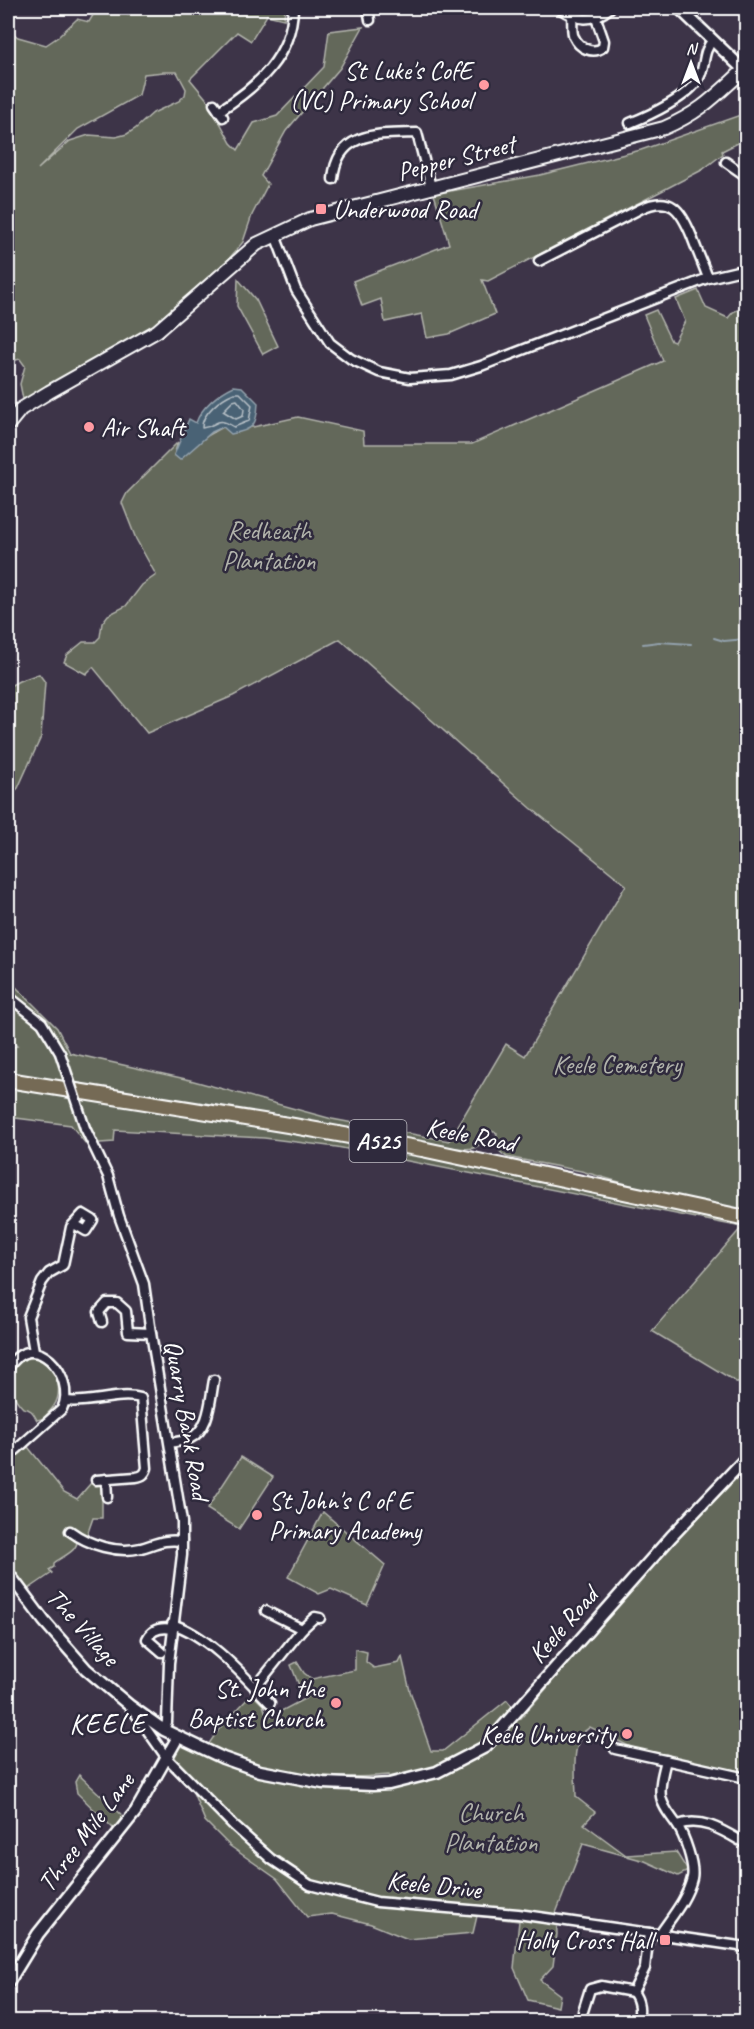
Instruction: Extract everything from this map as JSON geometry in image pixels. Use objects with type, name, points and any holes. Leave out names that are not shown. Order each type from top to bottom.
[{"type":"main road","name":"Pepper Street","points":[[8,425],[21,410],[49,392],[157,331],[244,253],[275,235],[310,219],[664,128],[686,119],[706,105],[746,69]]},
{"type":"main road","name":"Keele Road","points":[[8,1080],[355,1137],[747,1218]]},
{"type":"street","points":[[219,111],[241,97],[275,64],[289,34],[293,8]]},
{"type":"street","points":[[368,8],[370,20]]},
{"type":"street","points":[[560,8],[572,17],[596,18],[610,8]]},
{"type":"street","points":[[679,8],[746,69]]},
{"type":"street","points":[[572,17],[573,35],[578,43],[591,52],[599,51],[604,41],[596,18]]},
{"type":"street","points":[[630,123],[677,99],[696,84],[706,48],[713,40]]},
{"type":"street","points":[[333,179],[334,165],[345,148],[360,137],[372,134],[417,133],[431,188]]},
{"type":"street","points":[[726,162],[747,176]]},
{"type":"street","points":[[546,260],[646,206],[660,202],[671,206],[683,216],[708,278]]},
{"type":"street","points":[[275,235],[296,290],[330,342],[351,359],[379,372],[410,378],[451,375],[481,366],[708,278],[747,269]]},
{"type":"street","name":"Quarry Bank Road","points":[[8,996],[42,1023],[60,1053],[85,1128],[108,1176],[119,1216],[144,1284],[182,1522],[182,1541],[172,1626],[167,1722],[164,1730]]},
{"type":"street","points":[[34,1351],[28,1317],[42,1282],[49,1273],[63,1265],[71,1227],[74,1224]]},
{"type":"street","points":[[102,1322],[99,1312],[107,1303],[117,1303],[126,1311],[128,1332],[151,1334]]},
{"type":"street","points":[[8,1369],[14,1359],[34,1351],[48,1356],[56,1366],[66,1393],[66,1401],[62,1409],[8,1457]]},
{"type":"street","points":[[170,1443],[189,1438],[201,1429],[206,1420],[214,1380]]},
{"type":"street","points":[[66,1401],[93,1402],[115,1398],[141,1398],[146,1473],[136,1477],[96,1480]]},
{"type":"street","name":"Keele Road","points":[[389,1784],[437,1772],[485,1747],[671,1537],[747,1458]]},
{"type":"street","points":[[106,1479],[107,1497]]},
{"type":"street","points":[[70,1531],[92,1544],[127,1550],[168,1539],[182,1541]]},
{"type":"street","name":"The Village","points":[[8,1573],[59,1640],[86,1669],[130,1706],[164,1730],[223,1758],[260,1771],[323,1782],[389,1784]]},
{"type":"street","points":[[266,1611],[302,1629]]},
{"type":"street","points":[[255,1688],[265,1682],[302,1629],[315,1617],[320,1618]]},
{"type":"street","points":[[162,1652],[143,1637],[157,1629],[172,1626],[184,1627],[203,1640],[270,1703]]},
{"type":"street","name":"The Village","points":[[130,1706],[166,1757]]},
{"type":"street","name":"Three Mile Lane","points":[[8,1983],[38,1934],[136,1811],[178,1737]]},
{"type":"street","points":[[615,1749],[747,1779]]},
{"type":"street","name":"Keele Drive","points":[[166,1757],[233,1825],[271,1859],[310,1885],[377,1902],[518,1914],[747,1947]]},
{"type":"street","points":[[660,1934],[684,1899],[693,1876],[690,1854],[678,1826],[670,1818],[661,1799],[666,1760]]},
{"type":"street","points":[[678,1826],[687,1822],[699,1822],[747,1844]]},
{"type":"street","points":[[633,1992],[645,1968],[649,1933]]},
{"type":"street","points":[[583,2011],[590,1989],[602,1986],[633,1992],[638,1998],[640,2013],[638,2022]]},
{"type":"green space","points":[[104,8],[121,14],[136,14],[160,8],[285,8],[284,19],[267,15],[251,41],[237,32],[190,79],[209,102],[231,143],[238,150],[254,123],[277,116],[324,67],[329,31],[363,27],[340,68],[286,131],[261,176],[268,184],[252,215],[243,242],[228,260],[153,326],[23,399],[20,384],[25,366],[20,359],[8,362],[8,168],[13,169],[8,166],[8,30],[18,37],[46,45],[77,19],[89,22],[96,10]],"holes":[[[177,72],[186,89],[185,95],[179,101],[153,113],[127,134],[116,137],[89,135],[70,141],[38,169],[78,129],[139,95],[144,74]]]},
{"type":"green space","points":[[746,113],[746,139],[722,151],[723,154],[702,170],[488,281],[482,280],[495,314],[449,334],[427,338],[422,314],[385,322],[381,299],[362,306],[353,281],[449,244],[434,194],[540,175],[641,150]]},
{"type":"green space","points":[[238,279],[256,300],[278,346],[263,354],[237,306]]},
{"type":"green space","points":[[698,290],[706,308],[728,318],[733,312],[746,306],[746,1213],[647,1190],[581,1171],[507,1157],[497,1147],[497,1133],[491,1131],[477,1147],[467,1149],[446,1147],[8,1076],[8,1048],[17,1046],[8,1038],[8,1002],[36,1025],[47,1039],[55,1055],[64,1052],[53,1033],[40,1018],[26,1004],[8,992],[8,979],[57,1028],[70,1053],[190,1080],[332,1119],[449,1141],[506,1044],[525,1056],[626,885],[531,808],[340,639],[233,696],[147,733],[93,667],[86,674],[64,662],[67,655],[83,642],[95,642],[100,637],[102,623],[108,615],[126,606],[142,585],[156,575],[136,539],[122,503],[127,493],[178,442],[174,455],[223,427],[253,427],[298,417],[363,431],[364,444],[472,444],[663,361],[644,315],[656,310],[671,341],[674,342],[685,321],[676,299]]},
{"type":"green space","points":[[39,674],[45,682],[41,737],[18,788],[8,798],[8,687]]},
{"type":"green space","points":[[8,1085],[333,1137],[746,1222],[746,1388],[652,1331],[742,1227],[337,1147],[264,1138],[115,1130],[114,1142],[86,1144],[71,1125],[8,1117]]},
{"type":"green space","points":[[37,1357],[51,1367],[58,1382],[58,1390],[54,1405],[45,1416],[37,1420],[32,1412],[23,1408],[17,1400],[11,1384],[11,1376],[13,1369],[19,1363]]},
{"type":"green space","points":[[28,1447],[64,1492],[77,1499],[91,1483],[100,1483],[104,1493],[102,1495],[102,1518],[93,1518],[87,1535],[71,1529],[68,1535],[77,1540],[75,1547],[54,1563],[54,1567],[49,1570],[52,1573],[27,1590],[8,1564],[8,1463]]},
{"type":"green space","points":[[241,1457],[273,1477],[239,1529],[207,1509]]},
{"type":"green space","name":"Church Plantation","points":[[746,1468],[746,1775],[637,1750],[590,1727],[583,1733],[576,1749],[576,1797],[595,1812],[584,1824],[626,1855],[676,1852],[688,1871],[678,1876],[645,1861],[583,1844],[556,1913],[557,1934],[553,1966],[540,1980],[560,1995],[558,2007],[528,2000],[514,1968],[519,1921],[477,1916],[473,1933],[408,1939],[371,1924],[332,1914],[307,1917],[277,1879],[230,1846],[205,1821],[187,1778],[166,1757],[178,1737],[260,1771],[389,1784],[389,1775],[337,1777],[284,1771],[251,1762],[208,1745],[219,1729],[252,1694],[263,1705],[266,1714],[272,1716],[308,1697],[298,1683],[291,1665],[297,1662],[304,1673],[312,1679],[355,1670],[355,1649],[367,1652],[366,1662],[374,1668],[399,1663],[402,1657],[410,1691],[431,1751],[443,1751],[507,1700],[521,1718],[647,1571]]},
{"type":"green space","points":[[323,1512],[385,1565],[367,1605],[331,1589],[319,1594],[288,1577]]},
{"type":"green space","points":[[79,1775],[123,1816],[114,1829],[77,1793],[75,1782]]},
{"type":"water","points":[[234,386],[242,387],[258,403],[257,417],[253,425],[245,431],[231,434],[223,427],[212,432],[180,460],[174,455],[189,419],[196,423],[202,411],[211,401]]},
{"type":"waterway","points":[[714,638],[724,641],[746,639]]},
{"type":"waterway","points":[[643,644],[659,642],[691,644]]},
{"type":"place","name":"St Luke's CofE (VC) Primary School","points":[[484,85]]},
{"type":"place","name":"Underwood Road","points":[[321,209]]},
{"type":"place","name":"Air Shaft","points":[[89,427]]},
{"type":"place","name":"St John's C of E Primary Academy","points":[[257,1515]]},
{"type":"place","name":"St. John the Baptist Church","points":[[336,1703]]},
{"type":"place","name":"Keele University","points":[[627,1734]]},
{"type":"place","name":"Holly Cross Hall","points":[[665,1940]]},
{"type":"district","name":"KEELE","points":[[108,1723]]},
{"type":"park label","name":"Redheath Plantation","points":[[269,545]]},
{"type":"park label","name":"Keele Cemetery","points":[[617,1064]]}]
